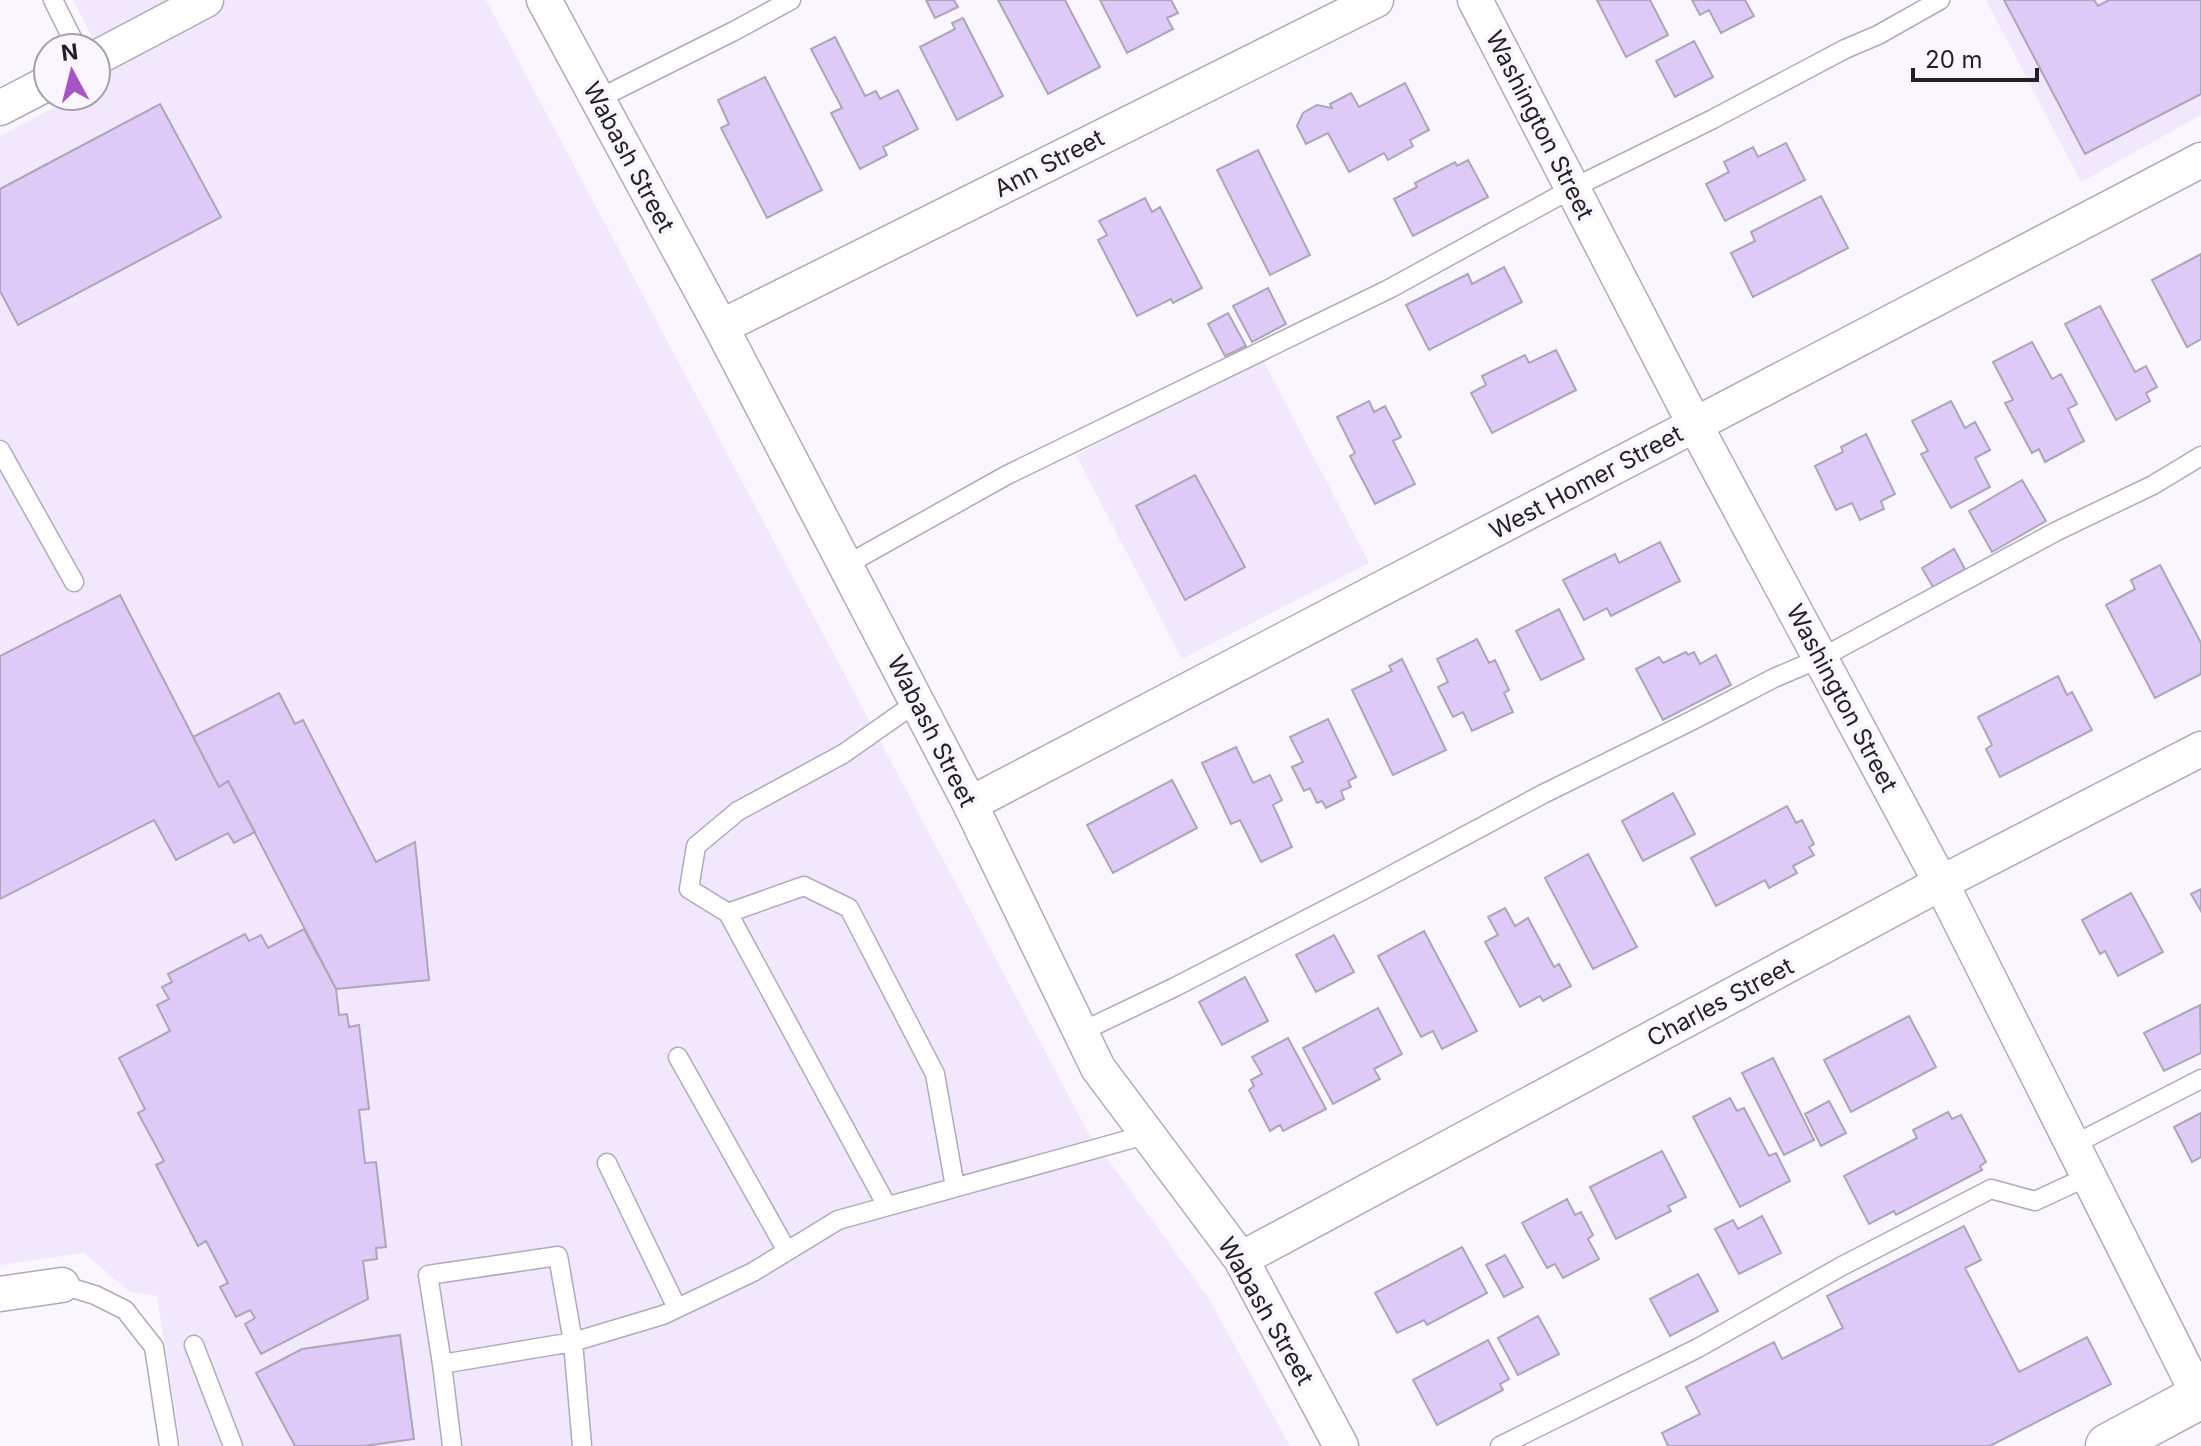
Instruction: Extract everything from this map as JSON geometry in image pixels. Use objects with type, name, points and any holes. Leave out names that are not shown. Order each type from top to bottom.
[{"type":"street","points":[[112,50],[206,0]]},
{"type":"street","name":"Wabash Street","points":[[544,0],[721,327],[970,804],[1098,1068],[1241,1259],[1341,1446]]},
{"type":"street","name":"Ann Street","points":[[721,327],[1376,0]]},
{"type":"street","name":"Washington Street","points":[[1475,0],[1695,425],[1941,883],[2200,1398]]},
{"type":"street","points":[[0,108],[32,91]]},
{"type":"street","name":"West Homer Street","points":[[970,804],[2201,160]]},
{"type":"street","name":"Charles Street","points":[[1241,1259],[1941,883],[2201,749]]},
{"type":"street","points":[[0,1294],[62,1285]]},
{"type":"street","points":[[2108,1446],[2200,1398]]},
{"type":"lane","points":[[53,0],[69,32]]},
{"type":"lane","points":[[598,99],[791,0]]},
{"type":"lane","points":[[846,565],[1007,475],[1389,289],[1573,188],[1878,35],[1940,0]]},
{"type":"lane","points":[[0,450],[74,582]]},
{"type":"lane","points":[[1081,1032],[1373,885],[1543,794],[1774,678],[1821,658],[2057,531],[2153,485],[2201,456]]},
{"type":"lane","points":[[887,1206],[728,913],[689,889],[696,846],[738,811],[843,754],[917,702]]},
{"type":"lane","points":[[728,913],[804,886],[849,908],[935,1074],[955,1187]]},
{"type":"lane","points":[[678,1057],[787,1251]]},
{"type":"lane","points":[[2073,1145],[2201,1079]]},
{"type":"lane","points":[[442,1364],[573,1342],[663,1315],[753,1272],[838,1220],[1149,1134]]},
{"type":"lane","points":[[607,1163],[677,1308]]},
{"type":"lane","points":[[1500,1446],[1698,1348],[1842,1266],[1991,1189],[2035,1201],[2089,1176]]},
{"type":"lane","points":[[452,1446],[428,1275],[558,1256],[573,1342],[582,1446]]},
{"type":"lane","points":[[62,1285],[95,1295],[125,1310],[154,1347],[169,1446]]},
{"type":"lane","points":[[194,1345],[233,1446]]},
{"type":"shaded area","points":[[73,0],[486,0],[1088,1132],[1208,1297],[1290,1446],[181,1446],[157,1296],[130,1292],[84,1253],[0,1265],[0,136],[46,112],[112,112],[112,32],[89,32]]},
{"type":"shaded area","points":[[1986,0],[2201,0],[2201,115],[2081,182]]},
{"type":"shaded area","points":[[1262,358],[1369,563],[1182,659],[1076,455]]},
{"type":"building","points":[[926,0],[954,0],[958,7],[935,18]]},
{"type":"building","points":[[998,0],[1065,0],[1100,67],[1048,94]]},
{"type":"building","points":[[1100,0],[1171,0],[1178,13],[1167,18],[1173,29],[1127,53]]},
{"type":"building","points":[[1597,0],[1650,0],[1668,35],[1626,57]]},
{"type":"building","points":[[1692,0],[1745,0],[1754,16],[1721,33],[1709,10],[1700,15]]},
{"type":"building","points":[[2004,0],[2094,0],[2098,6],[2109,0],[2201,0],[2201,94],[2085,154]]},
{"type":"building","points":[[963,18],[1003,96],[957,120],[920,47],[955,29],[952,23]]},
{"type":"building","points":[[835,37],[865,96],[876,91],[880,99],[898,90],[918,129],[883,147],[887,155],[860,169],[831,113],[842,108],[811,49]]},
{"type":"building","points":[[1694,41],[1713,77],[1675,97],[1656,61]]},
{"type":"building","points":[[765,77],[822,190],[767,218],[721,128],[729,124],[718,100]]},
{"type":"building","points":[[1405,83],[1429,130],[1410,140],[1413,146],[1388,160],[1384,153],[1349,172],[1328,133],[1306,144],[1297,126],[1303,113],[1317,105],[1332,108],[1330,104],[1351,93],[1359,107]]},
{"type":"building","points":[[160,104],[221,217],[18,325],[0,291],[0,189]]},
{"type":"building","points":[[1786,143],[1805,180],[1725,221],[1706,184],[1729,172],[1724,162],[1753,147],[1758,157]]},
{"type":"building","points":[[1258,150],[1310,255],[1270,275],[1217,170]]},
{"type":"building","points":[[1468,160],[1488,197],[1413,236],[1394,199],[1417,187],[1415,183],[1455,162],[1457,166]]},
{"type":"building","points":[[1821,196],[1848,248],[1753,297],[1731,253],[1755,241],[1751,232]]},
{"type":"building","points":[[1145,198],[1152,212],[1160,207],[1202,288],[1137,316],[1098,240],[1107,235],[1099,221]]},
{"type":"building","points":[[2201,254],[2201,339],[2187,347],[2152,280]]},
{"type":"building","points":[[1504,267],[1522,302],[1429,350],[1406,305],[1468,274],[1472,284]]},
{"type":"building","points":[[1268,288],[1286,324],[1252,342],[1233,306]]},
{"type":"building","points":[[2100,306],[2135,372],[2146,366],[2157,387],[2146,393],[2150,401],[2116,420],[2065,324]]},
{"type":"building","points":[[1228,313],[1246,346],[1225,356],[1208,324]]},
{"type":"building","points":[[2032,342],[2052,379],[2061,374],[2077,404],[2068,409],[2084,441],[2045,462],[2039,449],[2032,453],[2005,403],[2013,400],[1993,362]]},
{"type":"building","points":[[1556,350],[1576,390],[1492,433],[1471,393],[1486,385],[1482,376],[1525,355],[1529,363]]},
{"type":"building","points":[[1369,401],[1374,412],[1385,406],[1401,437],[1393,441],[1415,484],[1375,504],[1350,456],[1355,453],[1337,417]]},
{"type":"building","points":[[1951,401],[1965,428],[1975,422],[1990,450],[1975,458],[1990,487],[1951,508],[1921,454],[1928,451],[1912,421]]},
{"type":"building","points":[[1866,434],[1895,494],[1881,501],[1884,509],[1860,520],[1852,503],[1836,510],[1815,466],[1843,452],[1841,447]]},
{"type":"building","points":[[1195,475],[1245,567],[1185,600],[1136,506]]},
{"type":"building","points":[[2022,480],[2046,521],[1992,552],[1969,511]]},
{"type":"building","points":[[1660,542],[1680,581],[1611,616],[1607,608],[1584,620],[1563,580],[1615,554],[1619,563]]},
{"type":"building","points":[[1954,549],[1965,569],[1933,587],[1922,568]]},
{"type":"building","points":[[2160,565],[2201,643],[2201,674],[2155,698],[2106,605],[2135,589],[2131,580]]},
{"type":"building","points":[[120,595],[219,787],[228,781],[255,832],[234,843],[228,833],[176,860],[154,820],[0,899],[0,656]]},
{"type":"building","points":[[1559,609],[1584,659],[1541,680],[1516,631]]},
{"type":"building","points":[[1477,639],[1489,663],[1495,660],[1509,690],[1504,693],[1513,712],[1472,731],[1463,712],[1453,717],[1438,687],[1448,682],[1437,659]]},
{"type":"building","points":[[1686,652],[1688,655],[1694,652],[1700,664],[1716,655],[1731,685],[1663,720],[1636,669],[1659,657],[1663,663]]},
{"type":"building","points":[[1402,659],[1446,750],[1393,775],[1352,690],[1392,671],[1389,666]]},
{"type":"building","points":[[2058,676],[2067,695],[2072,692],[2092,730],[2000,777],[1986,749],[1992,745],[1978,717]]},
{"type":"building","points":[[279,693],[295,724],[303,720],[376,862],[415,842],[429,980],[336,989],[228,781],[219,787],[193,737]]},
{"type":"building","points":[[1328,719],[1356,777],[1348,781],[1351,787],[1341,791],[1344,799],[1326,808],[1322,801],[1317,803],[1310,788],[1304,791],[1292,767],[1303,762],[1290,737]]},
{"type":"building","points":[[1236,747],[1253,783],[1270,775],[1282,800],[1273,805],[1292,847],[1261,862],[1240,820],[1231,824],[1202,763]]},
{"type":"building","points":[[1172,780],[1197,828],[1113,873],[1087,825]]},
{"type":"building","points":[[1673,793],[1695,834],[1643,861],[1622,821]]},
{"type":"building","points":[[1787,806],[1796,823],[1802,820],[1814,844],[1809,847],[1814,855],[1793,866],[1797,873],[1769,888],[1765,880],[1716,906],[1691,858]]},
{"type":"building","points":[[1588,854],[1637,947],[1593,969],[1545,878]]},
{"type":"building","points":[[2201,889],[2201,911],[2191,894]]},
{"type":"building","points":[[2131,893],[2163,952],[2118,976],[2105,951],[2100,954],[2082,920]]},
{"type":"building","points":[[1505,908],[1515,926],[1528,918],[1554,967],[1559,964],[1571,986],[1543,1001],[1540,996],[1520,1007],[1485,942],[1498,935],[1488,917]]},
{"type":"building","points":[[304,929],[336,989],[339,1015],[347,1014],[349,1027],[359,1025],[369,1109],[359,1110],[365,1163],[376,1162],[386,1247],[376,1248],[377,1259],[363,1261],[368,1299],[261,1354],[245,1324],[255,1318],[250,1310],[236,1317],[220,1287],[228,1283],[206,1241],[198,1246],[156,1165],[164,1161],[138,1113],[145,1109],[119,1058],[170,1031],[157,1005],[169,999],[162,987],[172,982],[168,974],[245,934],[249,941],[261,935],[268,948]]},
{"type":"building","points":[[1424,931],[1477,1031],[1442,1049],[1433,1031],[1421,1037],[1378,956]]},
{"type":"building","points":[[1334,935],[1354,972],[1316,992],[1296,955]]},
{"type":"building","points":[[1245,977],[1268,1021],[1222,1045],[1199,1002]]},
{"type":"building","points":[[2200,1005],[2201,1053],[2164,1071],[2144,1033]]},
{"type":"building","points":[[1378,1008],[1402,1054],[1374,1069],[1380,1079],[1333,1104],[1303,1048]]},
{"type":"building","points":[[1909,1016],[1936,1067],[1851,1112],[1824,1060]]},
{"type":"building","points":[[1288,1038],[1326,1109],[1283,1131],[1280,1125],[1270,1131],[1249,1090],[1254,1086],[1251,1080],[1262,1074],[1252,1057]]},
{"type":"building","points":[[1773,1058],[1814,1140],[1784,1155],[1742,1073]]},
{"type":"building","points":[[1730,1098],[1737,1111],[1744,1108],[1769,1156],[1776,1153],[1790,1181],[1740,1207],[1693,1117]]},
{"type":"building","points":[[1829,1101],[1846,1133],[1821,1146],[1805,1114]]},
{"type":"building","points":[[1948,1112],[1952,1119],[1961,1115],[1986,1162],[1980,1166],[1982,1170],[1896,1215],[1894,1211],[1869,1224],[1844,1176],[1917,1138],[1913,1130]]},
{"type":"building","points":[[2201,1113],[2201,1157],[2192,1162],[2174,1127]]},
{"type":"building","points":[[1662,1151],[1686,1197],[1668,1206],[1671,1211],[1616,1239],[1590,1187]]},
{"type":"building","points":[[1567,1199],[1575,1215],[1581,1212],[1593,1235],[1588,1239],[1599,1259],[1563,1278],[1555,1264],[1547,1268],[1522,1223]]},
{"type":"building","points":[[1762,1216],[1781,1253],[1739,1274],[1715,1229],[1733,1220],[1738,1229]]},
{"type":"building","points":[[1964,1226],[1981,1260],[1965,1268],[2019,1372],[2087,1337],[2111,1384],[1990,1446],[1668,1446],[1662,1433],[1700,1414],[1686,1387],[1774,1342],[1782,1359],[1843,1328],[1827,1296]]},
{"type":"building","points":[[1462,1247],[1487,1293],[1427,1325],[1424,1320],[1397,1333],[1375,1293]]},
{"type":"building","points":[[1505,1255],[1523,1287],[1504,1297],[1486,1265]]},
{"type":"building","points":[[1698,1274],[1718,1311],[1670,1336],[1650,1299]]},
{"type":"building","points":[[1538,1316],[1559,1354],[1518,1375],[1498,1338]]},
{"type":"building","points":[[400,1335],[414,1439],[364,1446],[295,1446],[256,1373],[302,1349]]},
{"type":"building","points":[[1488,1340],[1509,1379],[1500,1384],[1503,1390],[1437,1425],[1413,1380]]}]
